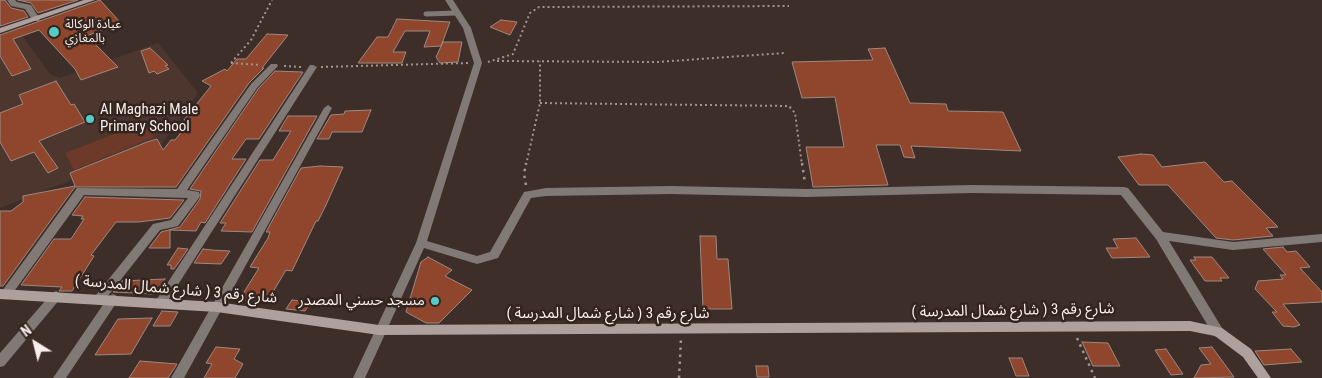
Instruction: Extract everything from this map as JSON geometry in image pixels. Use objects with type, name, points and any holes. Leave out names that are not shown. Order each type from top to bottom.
[{"type":"street","points":[[11,0],[14,4],[28,7],[36,19]]},
{"type":"street","points":[[0,31],[91,0]]},
{"type":"street","points":[[359,378],[379,330],[421,243],[478,63],[467,28],[449,0]]},
{"type":"street","points":[[180,193],[254,86],[274,66]]},
{"type":"street","points":[[161,302],[313,67]]},
{"type":"street","points":[[177,378],[328,108]]},
{"type":"street","points":[[421,243],[477,260],[494,255],[528,195],[546,192],[671,190],[806,193],[972,189],[1124,191],[1160,236],[1218,332],[1248,352],[1265,378]]},
{"type":"street","points":[[3,294],[82,191],[195,195],[174,223],[157,227],[100,298]]},
{"type":"street","points":[[1160,236],[1233,246],[1322,238]]},
{"type":"street","name":"شارع رقم 3 ( شارع شمال المدرسة )","points":[[3,294],[100,298],[217,307],[379,330],[1190,326],[1218,332]]},
{"type":"street","points":[[0,362],[56,296]]},
{"type":"street","points":[[59,378],[113,299]]},
{"type":"lane","points":[[426,14],[457,13]]},
{"type":"path","points":[[272,0],[251,40],[231,63],[313,67],[496,61],[658,62],[784,53]]},
{"type":"path","points":[[496,61],[513,54],[530,12],[539,6],[789,6]]},
{"type":"path","points":[[528,195],[524,174],[540,103],[540,61]]},
{"type":"path","points":[[540,103],[789,106],[794,112],[806,193]]},
{"type":"path","points":[[1072,327],[1094,378]]},
{"type":"path","points":[[679,378],[681,330]]},
{"type":"shaded area","name":"Al Maghazi Male Primary School","points":[[21,34],[50,74],[60,78],[158,43],[198,93],[161,145],[0,208],[0,36]]},
{"type":"shaded area","points":[[145,122],[154,137],[74,170],[65,153]]},
{"type":"building","points":[[0,0],[5,0],[11,8],[24,11],[28,17],[0,26]]},
{"type":"building","points":[[18,0],[78,0],[38,13],[31,3]]},
{"type":"building","points":[[100,0],[120,22],[87,36],[118,67],[81,80],[75,69],[39,30],[13,39],[31,69],[12,76],[0,56],[0,35]]},
{"type":"building","points":[[397,19],[450,22],[441,46],[424,47],[430,31],[405,31],[393,52],[406,52],[402,63],[358,63],[377,37],[388,37]]},
{"type":"building","points":[[501,20],[517,22],[510,35],[490,27]]},
{"type":"building","points":[[267,34],[288,35],[262,68],[264,68],[249,83],[176,187],[75,187],[3,286],[0,286],[0,211],[11,211],[23,202],[23,196],[75,186],[70,173],[147,142],[157,139],[163,150],[171,140],[175,140],[191,120],[184,120],[211,86],[202,81],[225,69],[227,71],[237,59],[246,59]]},
{"type":"building","points":[[443,42],[462,42],[458,62],[440,63],[436,57]]},
{"type":"building","points":[[150,48],[168,65],[165,66],[169,69],[157,74],[154,71],[149,73],[141,51]]},
{"type":"building","points":[[885,48],[910,103],[946,104],[948,111],[1003,112],[1021,151],[911,146],[915,158],[904,157],[900,145],[876,145],[888,185],[813,187],[806,147],[844,147],[835,97],[802,98],[792,62],[873,60],[868,49]]},
{"type":"building","points":[[275,71],[303,72],[259,139],[246,139],[232,159],[246,159],[205,223],[201,222],[196,231],[170,230],[170,248],[149,248],[161,232],[180,227],[200,199],[201,191],[190,189],[258,89]]},
{"type":"building","points":[[56,81],[71,105],[74,104],[85,122],[39,141],[58,168],[48,173],[34,152],[11,161],[0,142],[0,113],[23,104],[19,95]]},
{"type":"building","points":[[371,110],[362,132],[332,132],[329,139],[317,139],[331,115],[344,114],[345,111]]},
{"type":"building","points":[[288,116],[317,116],[252,232],[221,231],[226,223],[220,223],[260,160],[273,160],[291,131],[279,131]]},
{"type":"building","points":[[1141,154],[1153,155],[1162,167],[1205,162],[1224,182],[1232,181],[1278,227],[1266,228],[1273,236],[1233,240],[1216,238],[1168,185],[1139,185],[1118,157]]},
{"type":"building","points":[[320,166],[343,167],[292,271],[286,270],[267,302],[239,300],[259,268],[250,267],[268,238],[270,232],[266,232],[301,168]]},
{"type":"building","points":[[85,197],[184,200],[170,218],[139,222],[116,222],[91,255],[94,256],[72,291],[59,291],[62,287],[21,285],[54,239],[71,239],[84,219],[81,219],[83,216],[72,215]]},
{"type":"building","points":[[700,236],[716,236],[717,259],[728,259],[732,309],[703,309]]},
{"type":"building","points":[[1136,238],[1150,257],[1112,258],[1106,248],[1118,248],[1113,239]]},
{"type":"building","points":[[1283,247],[1287,252],[1296,251],[1310,267],[1300,268],[1322,292],[1322,302],[1283,304],[1300,325],[1294,327],[1283,326],[1272,312],[1277,312],[1255,289],[1258,281],[1283,279],[1280,275],[1286,275],[1263,249]]},
{"type":"building","points":[[178,248],[188,249],[174,269],[171,269],[171,265],[167,265]]},
{"type":"building","points":[[203,249],[230,251],[221,264],[194,263]]},
{"type":"building","name":"مسجد حسني المصدر","points":[[428,257],[452,270],[445,276],[472,290],[439,323],[426,323],[406,312],[421,262]]},
{"type":"building","points":[[1194,257],[1212,257],[1229,278],[1220,278],[1222,281],[1205,281],[1190,260],[1196,260]]},
{"type":"building","points":[[165,279],[155,294],[113,292],[122,281]]},
{"type":"building","points":[[292,300],[311,302],[305,311],[286,309]]},
{"type":"building","points":[[162,311],[178,312],[170,326],[153,326]]},
{"type":"building","points":[[152,318],[131,354],[95,355],[118,319]]},
{"type":"building","points":[[1082,342],[1108,343],[1120,366],[1093,366]]},
{"type":"building","points":[[216,347],[240,349],[234,359],[243,364],[235,378],[204,378],[212,364],[206,363]]},
{"type":"building","points":[[1212,347],[1234,377],[1194,378],[1201,365],[1211,364],[1199,348]]},
{"type":"building","points":[[1166,349],[1183,374],[1171,375],[1155,350]]},
{"type":"building","points":[[1291,349],[1302,362],[1264,365],[1255,351]]},
{"type":"building","points":[[1009,358],[1022,358],[1029,376],[1016,376]]},
{"type":"building","points":[[140,361],[177,364],[168,378],[129,378]]},
{"type":"building","points":[[756,366],[768,366],[769,377],[757,377]]},
{"type":"place","name":"عيادة الوكالة بالمغازي","points":[[54,32]]},
{"type":"place","name":"Al Maghazi Male Primary School","points":[[90,119]]},
{"type":"place","name":"مسجد حسني المصدر","points":[[435,301]]}]
